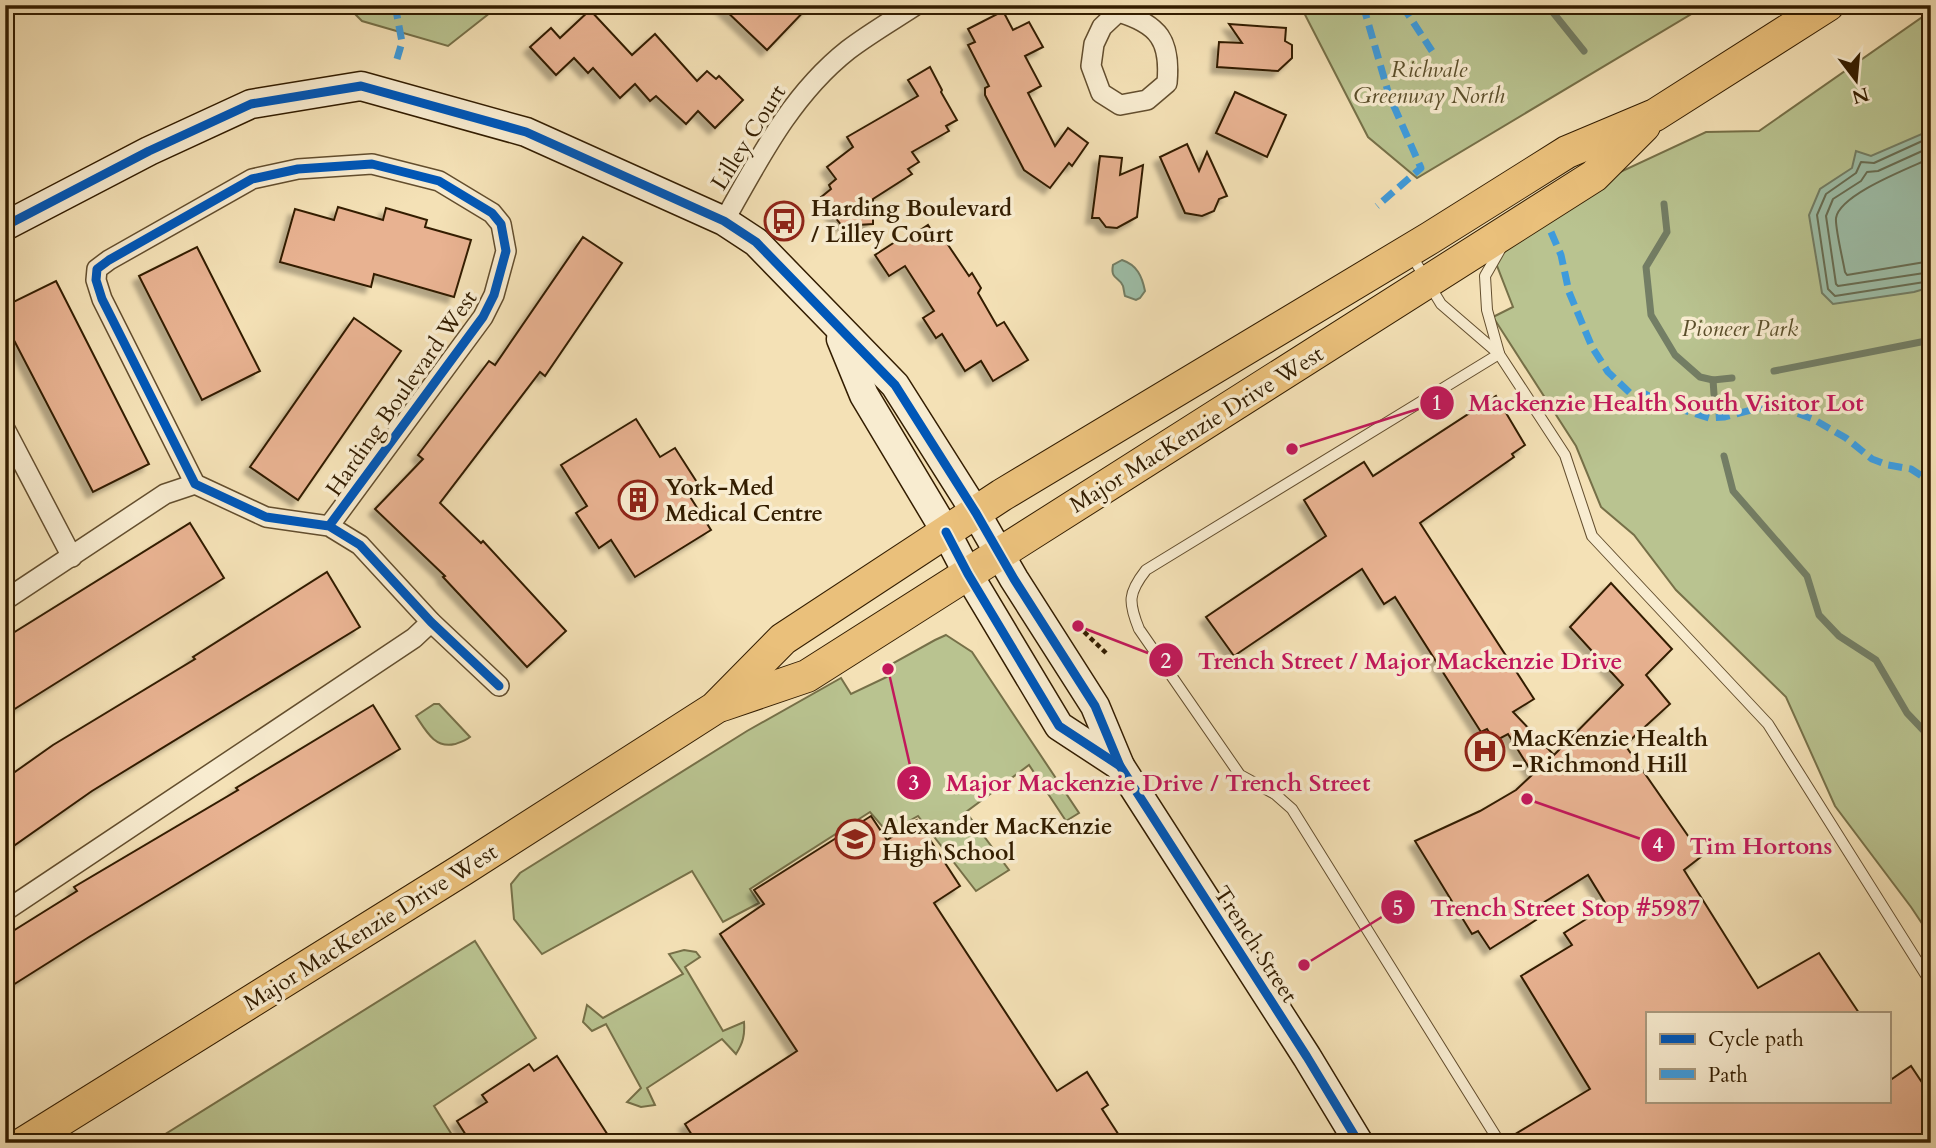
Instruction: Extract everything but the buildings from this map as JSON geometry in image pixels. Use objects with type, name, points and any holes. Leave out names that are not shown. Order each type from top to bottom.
[{"type":"main road","name":"Major MacKenzie Drive West","points":[[24,1143],[450,878],[715,708],[783,639],[1026,481],[1409,251],[1567,152],[1656,115],[1828,5]]},
{"type":"main road","name":"Major MacKenzie Drive West","points":[[715,708],[807,676],[1594,176],[1656,115]]},
{"type":"street","name":"Lilley Court","points":[[724,220],[775,132],[804,92],[847,51],[916,5]]},
{"type":"street","points":[[1116,9],[1146,23],[1163,41],[1169,61],[1167,83],[1147,100],[1120,105],[1101,93],[1091,66],[1094,44],[1102,27],[1116,9]]},
{"type":"street","points":[[5,226],[149,151],[251,104],[361,86],[526,132],[724,220],[756,242],[895,385],[999,554]]},
{"type":"street","name":"Harding Boulevard West","points":[[329,526],[483,317],[494,295],[506,251],[501,224],[492,213],[439,181],[372,164],[298,169],[252,179],[133,245],[97,270],[96,280],[102,299],[195,484],[266,517],[329,526],[360,544],[431,622],[499,686]]},
{"type":"street","name":"Trench Street","points":[[835,324],[864,395],[1059,726],[1121,766]]},
{"type":"street","points":[[5,429],[72,557]]},
{"type":"street","points":[[5,600],[165,494],[195,484]]},
{"type":"street","name":"Trench Street","points":[[999,554],[1095,706],[1121,766],[1359,1143]]},
{"type":"street","points":[[5,911],[414,638],[431,622]]},
{"type":"lane","points":[[1499,354],[1487,310],[1485,276],[1512,229]]},
{"type":"lane","points":[[1409,251],[1441,304],[1499,354],[1565,455],[1592,536],[1768,724],[1931,983]]},
{"type":"lane","points":[[1499,354],[1146,570],[1133,587],[1131,602],[1139,629],[1240,775],[1275,794],[1292,809],[1500,1143]]},
{"type":"path","points":[[1078,626],[1106,653]]},
{"type":"green space","points":[[346,5],[500,5],[448,46],[362,21]]},
{"type":"green space","name":"Richvale Greenway North","points":[[1300,5],[1703,7],[1417,178],[1368,137]]},
{"type":"green space","name":"Pioneer Park","points":[[1931,11],[1931,937],[1835,806],[1786,697],[1676,590],[1634,535],[1601,507],[1576,446],[1493,317],[1513,307],[1494,258],[1575,193],[1706,132],[1759,131]]},
{"type":"green space","points":[[946,635],[972,652],[1079,813],[1066,821],[1029,765],[966,812],[1009,870],[976,891],[918,816],[888,833],[870,812],[750,889],[759,903],[723,922],[692,871],[542,954],[514,919],[511,884],[520,873],[747,731],[841,678],[851,694],[893,674],[888,666]]},
{"type":"green space","points":[[434,704],[439,704],[470,737],[448,745],[432,738],[416,716]]},
{"type":"green space","points":[[475,941],[536,1038],[434,1106],[457,1143],[151,1143]]},
{"type":"green space","points":[[684,950],[696,952],[700,957],[685,967],[723,1031],[744,1022],[743,1039],[736,1054],[722,1039],[647,1088],[655,1105],[641,1107],[627,1102],[641,1088],[606,1024],[592,1031],[583,1022],[587,1005],[603,1018],[683,974],[669,954]]},
{"type":"water","points":[[1931,130],[1931,287],[1833,304],[1822,293],[1809,215],[1820,189],[1852,168],[1856,151],[1871,156]]},
{"type":"water","points":[[1122,260],[1135,268],[1142,281],[1145,291],[1136,300],[1125,296],[1122,283],[1114,276],[1113,265]]},
{"type":"waterway","points":[[1547,5],[1584,51]]},
{"type":"waterway","points":[[1664,204],[1667,232],[1646,267],[1651,315],[1675,355],[1700,377],[1713,380],[1732,378]]},
{"type":"waterway","points":[[1774,371],[1931,340]]},
{"type":"waterway","points":[[1713,380],[1714,394]]},
{"type":"waterway","points":[[1724,456],[1733,491],[1807,576],[1819,615],[1839,636],[1876,660],[1907,713],[1931,735]]},
{"type":"marked path","points":[[395,5],[402,42],[397,59]]},
{"type":"marked path","points":[[1363,5],[1389,95],[1421,168],[1377,206]]},
{"type":"marked path","points":[[1402,5],[1432,51]]},
{"type":"marked path","points":[[1551,232],[1561,255],[1569,292],[1592,347],[1608,372],[1630,393],[1645,394],[1668,405],[1709,418],[1759,408],[1789,410],[1813,419],[1846,438],[1872,459],[1911,469],[1931,482]]},
{"type":"cycle path","points":[[5,226],[149,151],[251,104],[361,86],[526,132],[724,221],[756,242],[895,385],[1095,706],[1120,766],[1307,1057],[1359,1143]]},
{"type":"cycle path","points":[[329,526],[483,317],[494,295],[506,251],[501,224],[492,213],[439,181],[372,164],[298,169],[252,179],[109,260],[97,269],[96,280],[102,299],[195,484],[266,517],[329,526],[360,545],[431,622],[499,686]]},
{"type":"cycle path","points":[[946,532],[968,574],[1059,726],[1120,766]]},
{"type":"place","name":"Harding Boulevard / Lilley Court","points":[[784,221]]},
{"type":"place","name":"Mackenzie Health South Visitor Lot","points":[[1292,449]]},
{"type":"place","name":"York-Med Medical Centre","points":[[638,500]]},
{"type":"place","name":"Trench Street / Major Mackenzie Drive","points":[[1078,626]]},
{"type":"place","name":"Major Mackenzie Drive / Trench Street","points":[[888,669]]},
{"type":"place","name":"MacKenzie Health - Richmond Hill","points":[[1485,751]]},
{"type":"place","name":"Tim Hortons","points":[[1527,799]]},
{"type":"place","name":"Alexander MacKenzie High School","points":[[855,839]]},
{"type":"place","name":"Trench Street Stop #5987","points":[[1304,965]]}]
